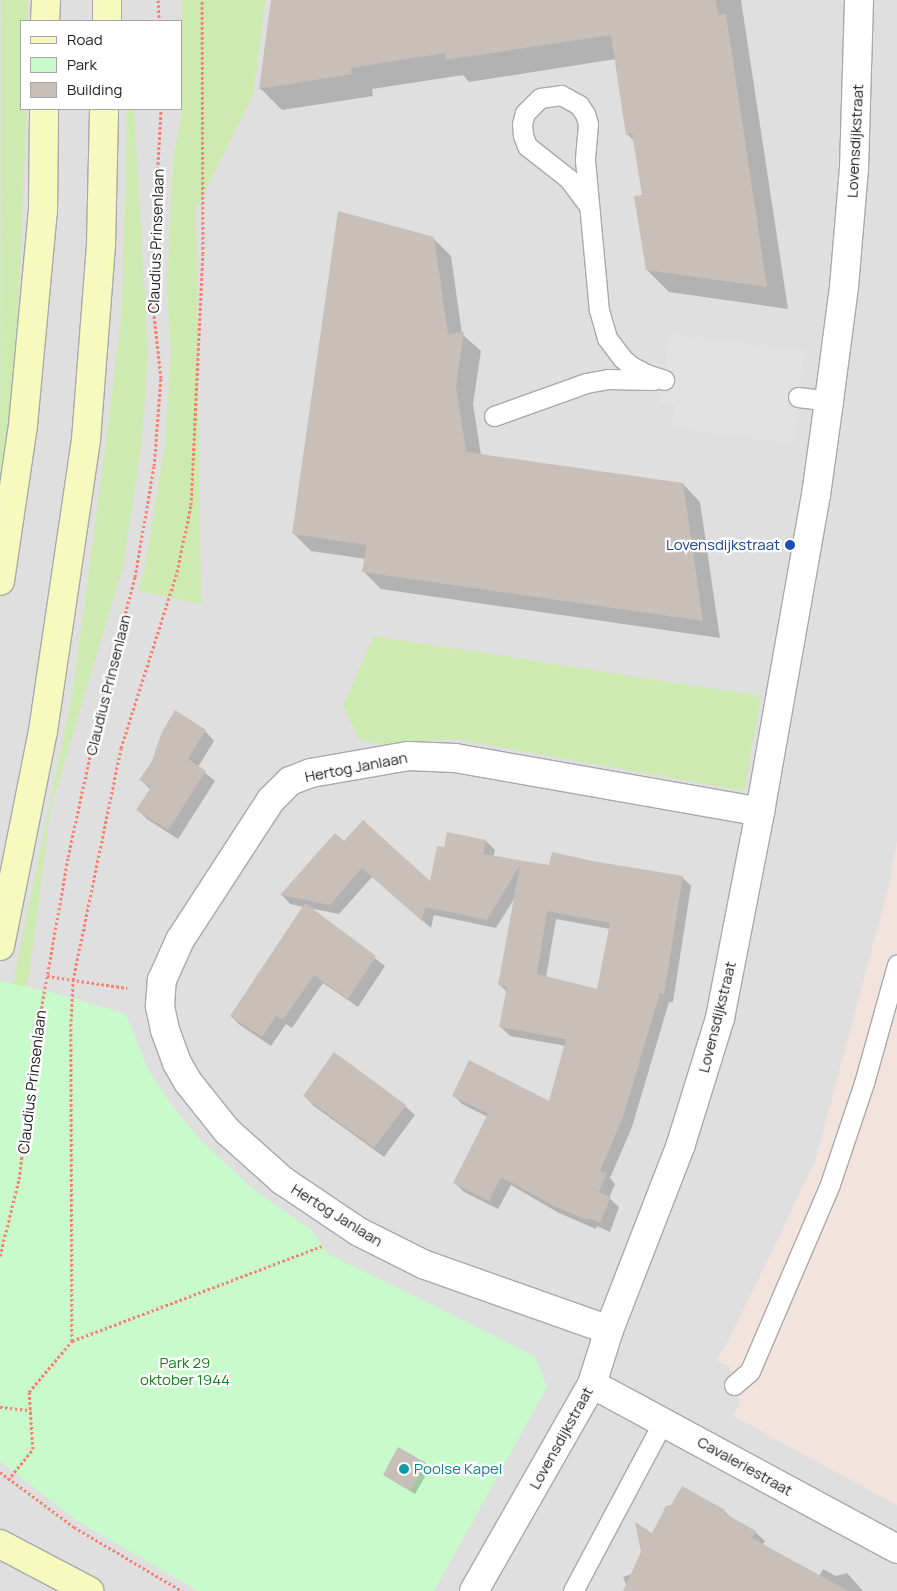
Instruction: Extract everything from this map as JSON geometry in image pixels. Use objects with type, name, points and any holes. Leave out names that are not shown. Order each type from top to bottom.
[{"type":"main road","points":[[45,20],[46,0]]},
{"type":"main road","points":[[107,0],[107,20]]},
{"type":"main road","points":[[0,581],[23,425],[42,221],[44,110]]},
{"type":"main road","points":[[0,946],[43,731],[86,440],[101,244],[104,110]]},
{"type":"main road","points":[[0,1544],[89,1591]]},
{"type":"street","name":"Lovensdijkstraat","points":[[474,1591],[592,1384],[609,1330],[681,1144],[709,1059],[721,1010],[760,812],[816,495],[829,401],[844,288],[854,170],[859,0]]},
{"type":"street","name":"Hertog Janlaan","points":[[609,1330],[422,1264],[360,1232],[283,1181],[252,1156],[218,1122],[188,1082],[177,1063],[164,1030],[160,993],[166,966],[180,940],[271,800],[290,781],[311,773],[408,756],[455,758],[760,812]]},
{"type":"street","name":"Cavaleriestraat","points":[[592,1384],[897,1549]]},
{"type":"lane","points":[[494,416],[591,382],[608,379],[664,380],[646,374],[631,366],[622,358],[607,338],[599,310],[589,206],[585,160],[588,124],[585,114],[579,105],[561,95],[540,98],[525,113],[522,135],[527,146],[569,179],[589,206]]},
{"type":"lane","points":[[798,398],[829,401]]},
{"type":"lane","points":[[734,1385],[750,1371],[830,1184],[864,1084],[897,965]]},
{"type":"lane","points":[[572,1591],[663,1422]]},
{"type":"path","points":[[158,0],[159,20]]},
{"type":"path","points":[[72,1342],[71,1021],[73,980],[121,748],[177,572],[190,505],[202,254],[202,0]]},
{"type":"path","name":"Claudius Prinsenlaan","points":[[0,1256],[21,1170],[47,976],[68,857],[96,726],[135,577],[154,466],[161,378],[152,289],[161,110]]},
{"type":"path","points":[[47,976],[160,993]]},
{"type":"path","points":[[8,1480],[33,1449],[29,1392],[72,1342],[360,1232]]},
{"type":"path","points":[[0,1407],[31,1410]]},
{"type":"path","points":[[0,1472],[8,1480],[74,1527],[182,1591]]},
{"type":"shaded area","points":[[0,0],[897,0],[897,1591],[0,1591]]},
{"type":"shaded area","points":[[670,334],[805,351],[793,443],[671,427],[675,404],[661,402]]},
{"type":"shaded area","points":[[897,840],[897,1505],[733,1416],[740,1403],[729,1366],[716,1360],[728,1342],[815,1162],[890,882]]},
{"type":"green space","points":[[1,0],[28,0],[28,20],[20,20],[20,110],[27,110],[18,310],[9,435],[0,497]]},
{"type":"green space","points":[[182,0],[266,0],[253,95],[196,209],[201,604],[138,591],[144,572],[165,444],[171,351],[167,291],[173,159],[182,113]]},
{"type":"green space","points":[[127,110],[134,110],[148,351],[142,441],[123,567],[50,811],[31,961],[0,1156],[0,1047],[73,690],[122,311]]},
{"type":"green space","points":[[374,636],[761,696],[744,791],[455,739],[386,745],[359,740],[343,705]]},
{"type":"green space","name":"Park 29 oktober 1944","points":[[0,981],[54,993],[126,1014],[148,1069],[170,1103],[199,1138],[253,1189],[312,1230],[327,1253],[535,1356],[547,1387],[434,1591],[198,1591],[76,1520],[0,1461]]},
{"type":"building","points":[[271,0],[716,0],[718,15],[726,14],[767,287],[646,270],[634,196],[642,195],[632,133],[626,135],[611,35],[446,60],[445,53],[351,68],[352,74],[259,89]]},
{"type":"building","points":[[338,211],[434,237],[448,334],[464,332],[456,386],[466,452],[683,483],[703,621],[362,572],[367,545],[292,534]]},
{"type":"building","points":[[175,710],[206,730],[188,759],[206,771],[168,830],[136,810],[151,787],[139,780],[152,761],[161,734]]},
{"type":"building","points":[[363,820],[430,881],[437,846],[444,847],[447,832],[486,840],[483,854],[549,865],[552,852],[592,861],[683,876],[664,994],[660,993],[623,1117],[600,1171],[607,1173],[599,1192],[611,1197],[600,1223],[588,1218],[587,1220],[549,1204],[501,1177],[489,1201],[453,1183],[488,1114],[452,1096],[469,1060],[549,1101],[566,1039],[499,1027],[507,987],[498,985],[520,865],[487,920],[425,907],[422,921],[362,868],[330,905],[280,895],[335,833],[344,841]],"holes":[[[547,911],[610,923],[597,989],[537,974]]]},
{"type":"building","points":[[305,903],[376,956],[348,999],[314,975],[283,1020],[276,1016],[262,1037],[230,1016]]},
{"type":"building","points":[[334,1052],[406,1105],[374,1148],[303,1096]]},
{"type":"building","name":"Poolse Kapel","points":[[398,1447],[426,1463],[410,1491],[383,1475]]},
{"type":"building","points":[[682,1486],[725,1510],[724,1513],[756,1531],[752,1538],[848,1591],[623,1591],[641,1552],[635,1522],[652,1533],[666,1506],[671,1505]]},
{"type":"place","name":"Lovensdijkstraat","points":[[790,545]]},
{"type":"place","name":"Poolse Kapel","points":[[404,1469]]}]
